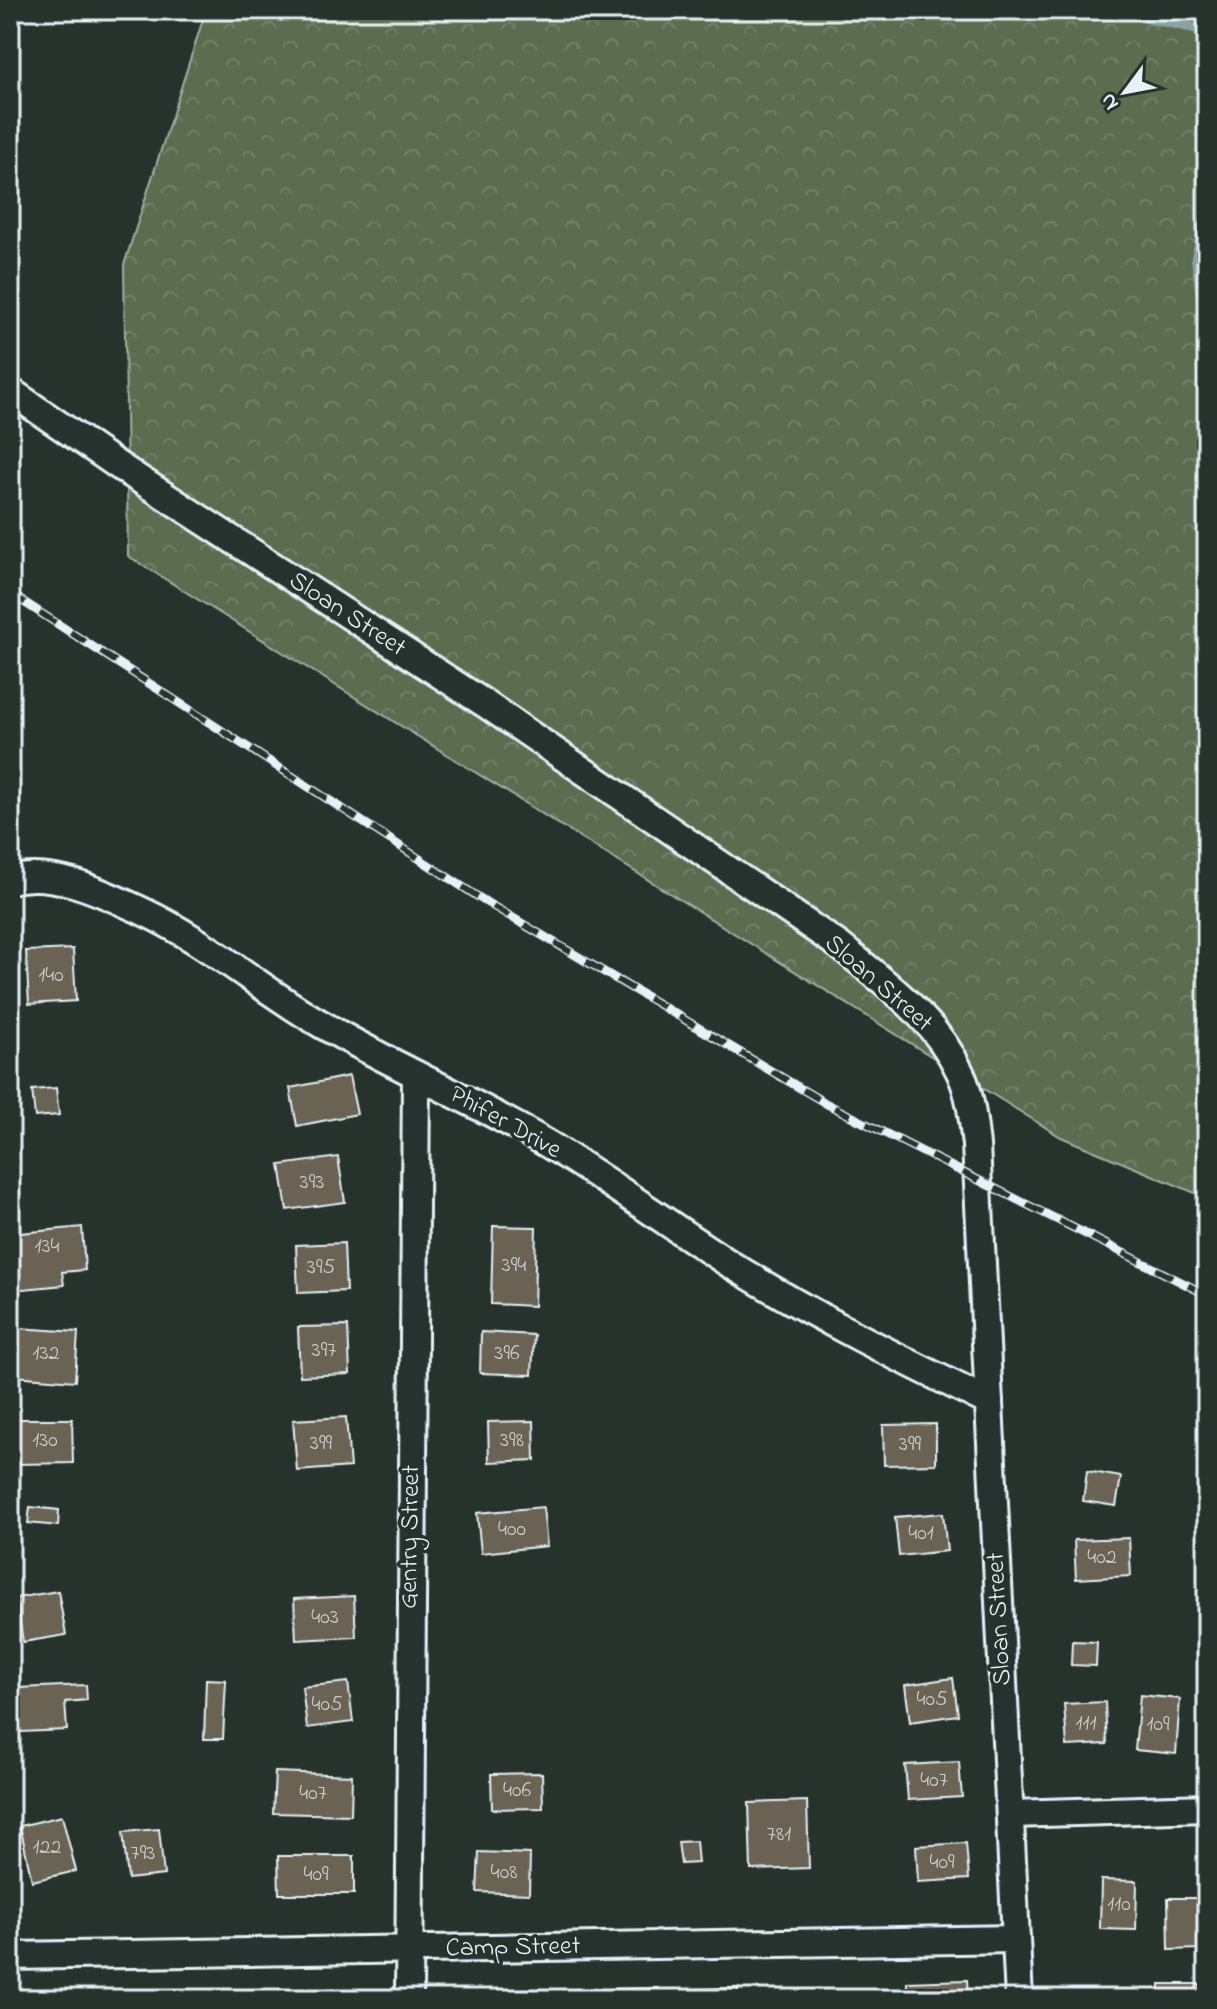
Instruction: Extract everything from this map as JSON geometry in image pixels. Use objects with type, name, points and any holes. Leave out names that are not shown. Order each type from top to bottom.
[{"type":"street","name":"Sloan Street","points":[[10,391],[119,466],[484,703],[840,946],[920,1014],[943,1042],[961,1074],[972,1109],[1019,1999]]},
{"type":"street","name":"Phifer Drive","points":[[10,880],[27,876],[56,879],[144,912],[186,935],[318,1022],[545,1142],[730,1264],[809,1311],[989,1402]]},
{"type":"street","name":"Gentry Street","points":[[409,1999],[416,1075]]},
{"type":"street","points":[[1011,1814],[1207,1808]]},
{"type":"street","name":"Camp Street","points":[[10,1956],[1016,1939]]},
{"type":"green space","points":[[206,10],[1207,10],[1207,1198],[1061,1137],[128,556],[124,265]]},
{"type":"building","points":[[73,949],[76,1001],[29,1004],[26,951]]},
{"type":"building","points":[[349,1076],[357,1114],[297,1126],[290,1088]]},
{"type":"building","points":[[56,1088],[59,1115],[35,1117],[32,1090]]},
{"type":"building","points":[[338,1157],[345,1202],[287,1210],[280,1165]]},
{"type":"building","points":[[493,1226],[536,1227],[534,1306],[491,1304]]},
{"type":"building","points":[[82,1227],[85,1270],[62,1272],[64,1285],[13,1290],[10,1234]]},
{"type":"building","points":[[344,1243],[346,1291],[298,1293],[296,1245]]},
{"type":"building","points":[[348,1326],[350,1374],[300,1376],[298,1327]]},
{"type":"building","points":[[17,1328],[78,1332],[75,1381],[14,1376]]},
{"type":"building","points":[[481,1332],[534,1335],[532,1375],[480,1373]]},
{"type":"building","points":[[346,1417],[350,1467],[297,1471],[293,1420]]},
{"type":"building","points":[[16,1419],[72,1419],[73,1463],[17,1464]]},
{"type":"building","points":[[534,1421],[535,1460],[489,1462],[488,1422]]},
{"type":"building","points":[[936,1424],[936,1464],[884,1465],[883,1425]]},
{"type":"building","points":[[1087,1471],[1121,1477],[1116,1506],[1083,1501]]},
{"type":"building","points":[[30,1507],[59,1510],[58,1526],[28,1523]]},
{"type":"building","points":[[543,1507],[547,1546],[481,1553],[477,1513]]},
{"type":"building","points":[[943,1513],[947,1551],[899,1556],[895,1517]]},
{"type":"building","points":[[1129,1538],[1131,1576],[1076,1579],[1074,1540]]},
{"type":"building","points":[[58,1591],[66,1635],[23,1642],[16,1598]]},
{"type":"building","points":[[354,1596],[356,1637],[296,1640],[294,1599]]},
{"type":"building","points":[[1072,1641],[1097,1642],[1096,1666],[1071,1665]]},
{"type":"building","points":[[953,1678],[958,1715],[910,1722],[905,1685]]},
{"type":"building","points":[[206,1679],[226,1680],[223,1739],[204,1739]]},
{"type":"building","points":[[348,1682],[353,1722],[307,1728],[302,1687]]},
{"type":"building","points":[[86,1685],[87,1700],[65,1702],[67,1730],[20,1732],[18,1688]]},
{"type":"building","points":[[1140,1695],[1180,1699],[1176,1754],[1135,1750]]},
{"type":"building","points":[[1105,1702],[1107,1744],[1067,1746],[1064,1704]]},
{"type":"building","points":[[959,1762],[962,1797],[908,1800],[905,1765]]},
{"type":"building","points":[[275,1772],[352,1775],[351,1815],[273,1813]]},
{"type":"building","points":[[542,1773],[543,1808],[492,1809],[491,1774]]},
{"type":"building","points":[[807,1801],[809,1868],[751,1870],[749,1803]]},
{"type":"building","points":[[62,1816],[76,1871],[32,1881],[20,1826]]},
{"type":"building","points":[[159,1829],[164,1875],[128,1879],[123,1832]]},
{"type":"building","points":[[696,1841],[698,1863],[681,1864],[678,1842]]},
{"type":"building","points":[[966,1843],[969,1879],[918,1882],[916,1846]]},
{"type":"building","points":[[479,1852],[530,1854],[529,1894],[477,1892]]},
{"type":"building","points":[[278,1856],[354,1856],[354,1894],[279,1894]]},
{"type":"building","points":[[1101,1880],[1137,1881],[1136,1930],[1100,1929]]},
{"type":"building","points":[[1168,1898],[1197,1898],[1199,1949],[1169,1950]]},
{"type":"building","points":[[967,1980],[968,1999],[907,1999],[907,1982]]},
{"type":"building","points":[[1160,1984],[1200,1984],[1200,1999],[1160,1999]]},
{"type":"building","points":[[658,1988],[658,1999],[612,1999],[611,1989]]},
{"type":"building","points":[[738,1988],[738,1999],[693,1999],[693,1989]]},
{"type":"building","points":[[357,1993],[357,1999],[284,1999],[284,1994]]},
{"type":"building","points":[[528,1993],[528,1999],[468,1999],[468,1994]]},
{"type":"waterway","points":[[1111,10],[1203,30],[1207,37]]},
{"type":"waterway","points":[[1207,211],[1196,258],[1207,324]]},
{"type":"railway","points":[[10,593],[486,902],[827,1104],[1207,1295]]}]
